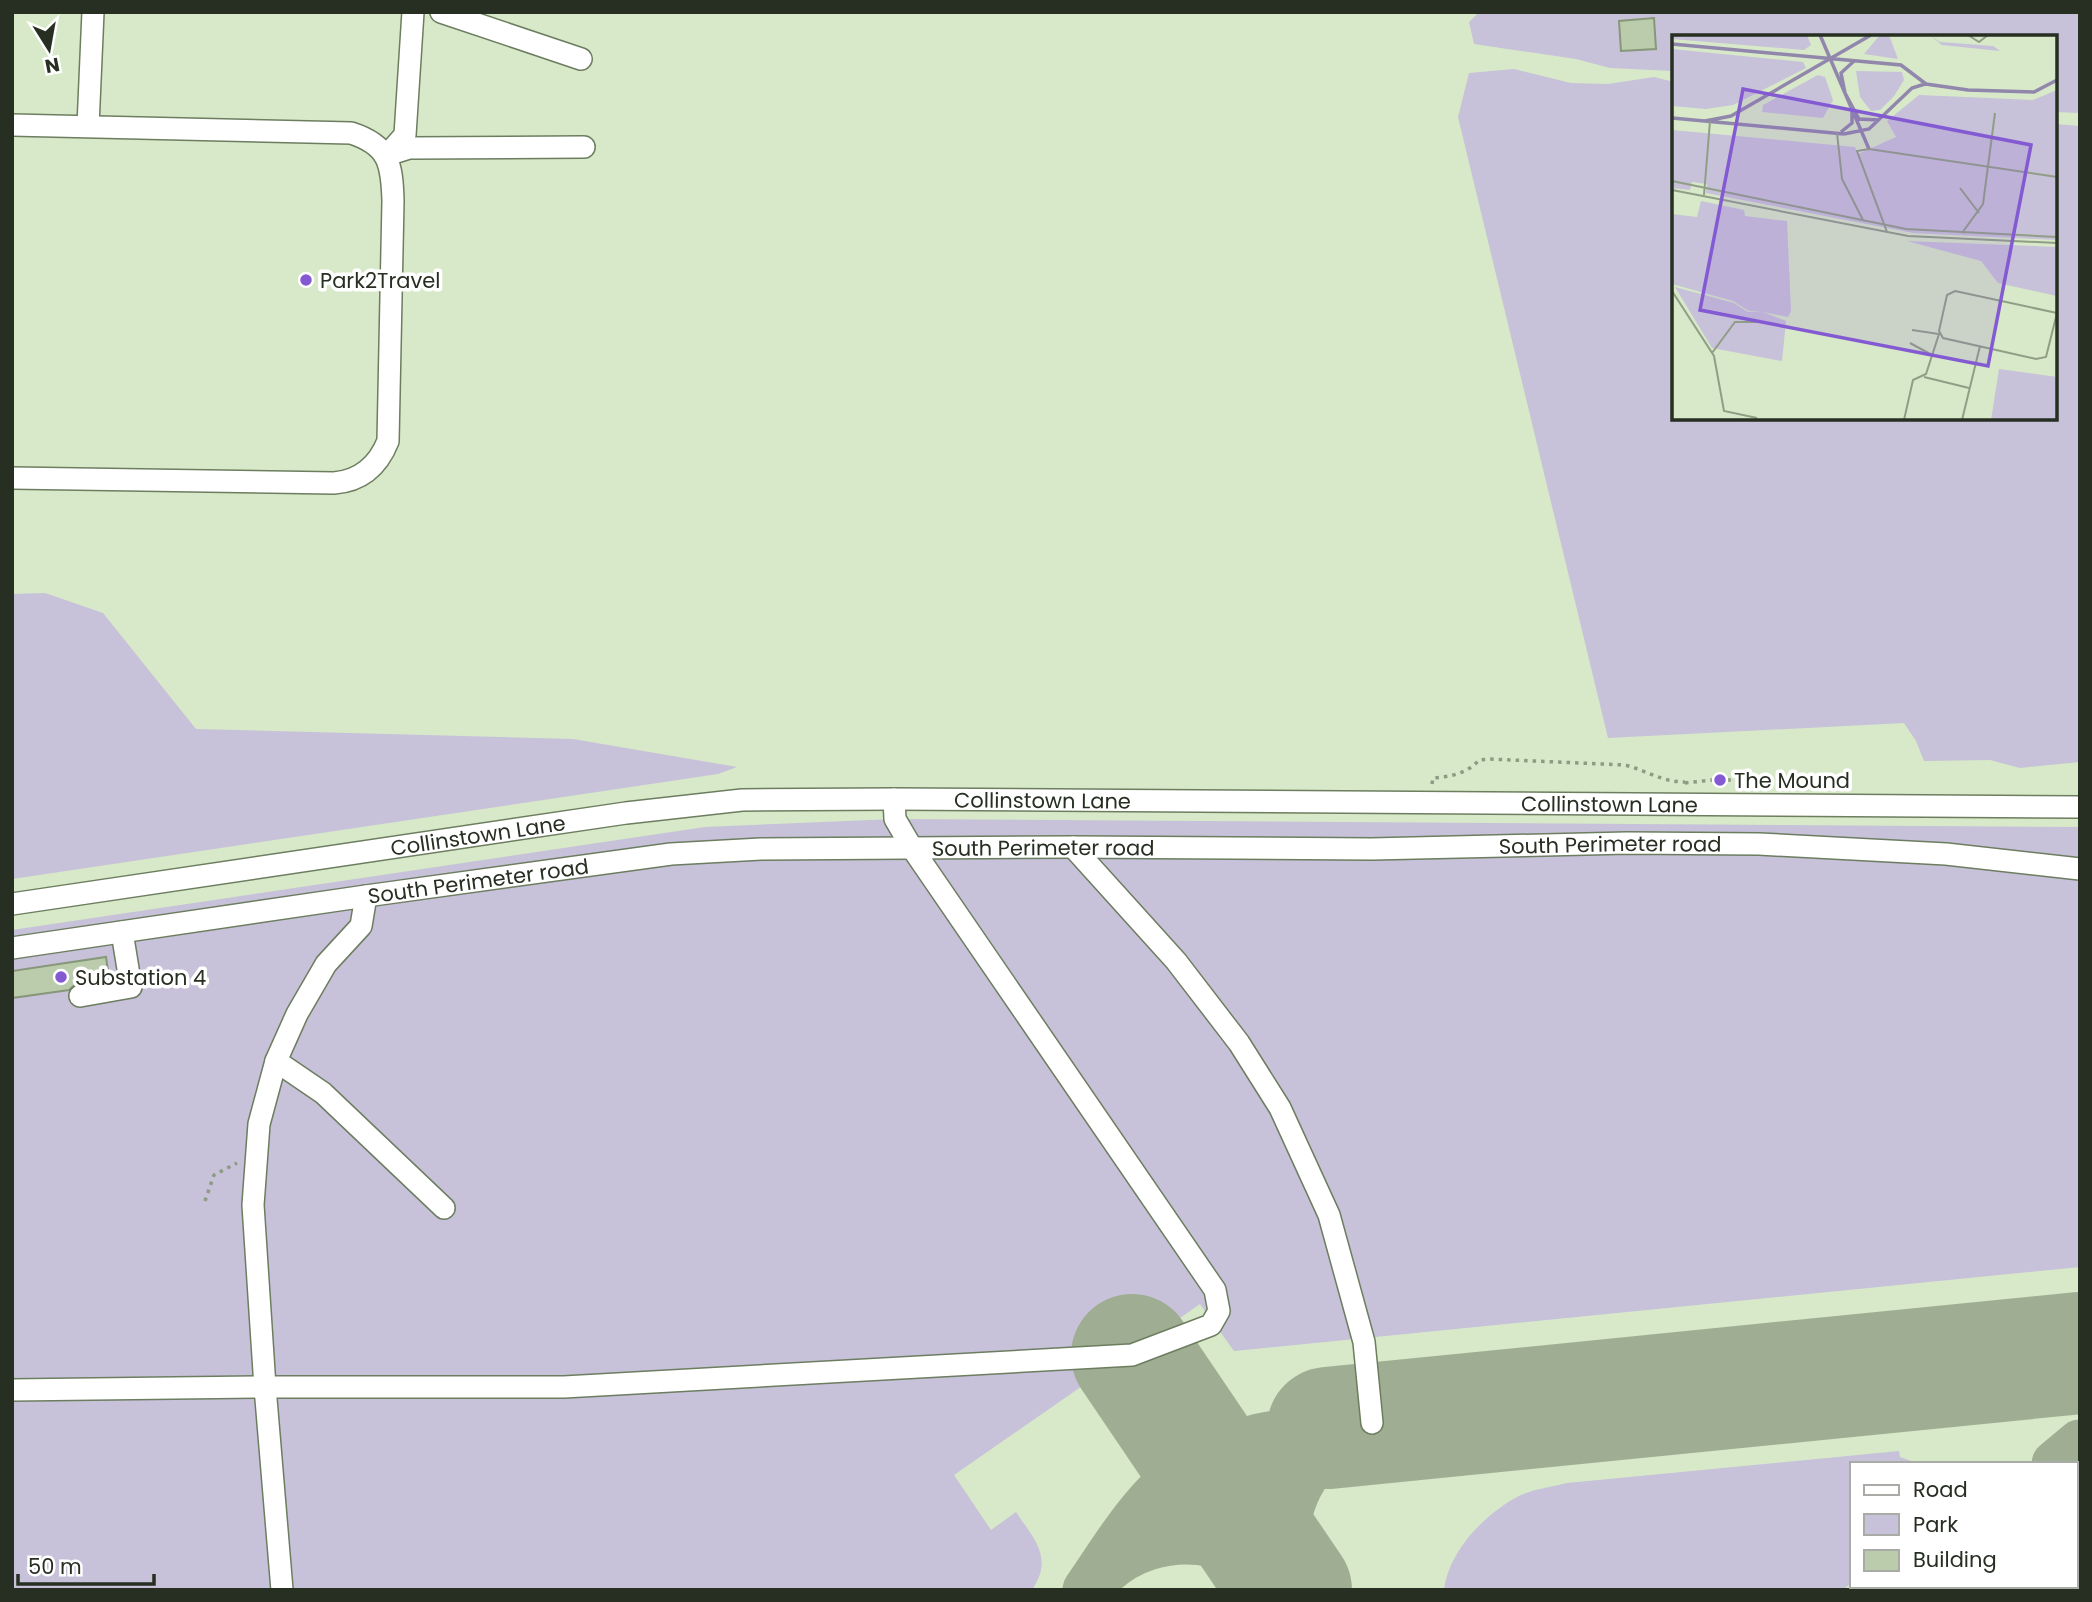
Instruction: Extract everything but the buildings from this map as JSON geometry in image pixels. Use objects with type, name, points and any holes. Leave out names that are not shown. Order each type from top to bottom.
[{"type":"street","points":[[88,126],[93,12]]},
{"type":"street","points":[[387,155],[405,135],[413,12]]},
{"type":"street","points":[[441,12],[581,58]]},
{"type":"street","points":[[12,125],[340,131],[364,138],[387,155],[393,201],[388,441],[371,468],[355,478],[334,483],[12,478]]},
{"type":"street","points":[[387,155],[409,148],[584,147]]},
{"type":"street","points":[[12,1390],[564,1387],[1132,1355],[1211,1325],[1219,1311],[1215,1290],[912,848],[894,819],[894,799]]},
{"type":"street","name":"Collinstown Lane","points":[[12,904],[626,813],[743,800],[2080,807]]},
{"type":"street","name":"South Perimeter road","points":[[12,948],[671,854],[761,849],[1372,849],[1627,842],[1759,844],[1946,855],[2080,869]]},
{"type":"street","points":[[1073,847],[1176,961],[1239,1043],[1280,1108],[1329,1215],[1364,1342],[1371,1423]]},
{"type":"street","points":[[282,1590],[253,1205],[259,1124],[276,1061],[297,1014],[326,964],[361,926],[366,896]]},
{"type":"street","points":[[80,996],[131,987],[122,932]]},
{"type":"street","points":[[276,1061],[323,1093],[444,1208]]},
{"type":"path","points":[[1435,788],[1431,782],[1433,778],[1458,774],[1470,769],[1479,760],[1625,765],[1638,768],[1652,776],[1685,782]]},
{"type":"path","points":[[205,1201],[214,1175],[241,1161],[257,1160]]},
{"type":"green space","points":[[1479,12],[2080,12],[2080,113],[2057,112],[2057,35],[1672,35],[1672,71],[1610,68],[1576,59],[1474,44],[1469,22]]},
{"type":"green space","points":[[1514,69],[1571,83],[1608,84],[1654,77],[1672,82],[1672,420],[2057,420],[2057,124],[2080,126],[2080,762],[2020,768],[1990,760],[1924,761],[1916,741],[1904,723],[1608,738],[1458,117],[1469,73]]},
{"type":"green space","points":[[45,593],[103,613],[196,729],[573,739],[737,767],[718,774],[12,879],[12,594]]},
{"type":"green space","points":[[895,819],[2080,827],[2080,1267],[1234,1351],[1200,1304],[954,1475],[991,1530],[1016,1512],[1029,1531],[1041,1558],[1038,1579],[1032,1590],[12,1590],[12,930],[705,827]]},
{"type":"green space","points":[[1899,1451],[1900,1457],[1914,1462],[1850,1462],[1850,1584],[1843,1590],[1444,1590],[1447,1575],[1461,1547],[1494,1512],[1519,1496],[1567,1483]]},
{"type":"green space","points":[[2080,1507],[2080,1590],[1962,1590],[2078,1588]]},
{"type":"taxiway","points":[[1294,1590],[1285,1552],[1285,1532],[1294,1495],[1303,1477],[1330,1448],[1378,1422]]},
{"type":"taxiway","points":[[1087,1590],[1147,1506],[1167,1485],[1191,1467],[1218,1453],[1259,1438],[1328,1428]]},
{"type":"taxiway","points":[[2058,1462],[2080,1444]]},
{"type":"taxiway","points":[[1103,1572],[1124,1556],[1148,1546],[1199,1540],[1224,1545],[1248,1555],[1269,1570],[1287,1590]]},
{"type":"runway","points":[[1328,1428],[2080,1353]]},
{"type":"runway","points":[[1132,1355],[1291,1590]]},
{"type":"place","name":"Park2Travel","points":[[306,280]]},
{"type":"place","name":"The Mound","points":[[1720,780]]},
{"type":"place","name":"Substation 4","points":[[61,977]]}]
